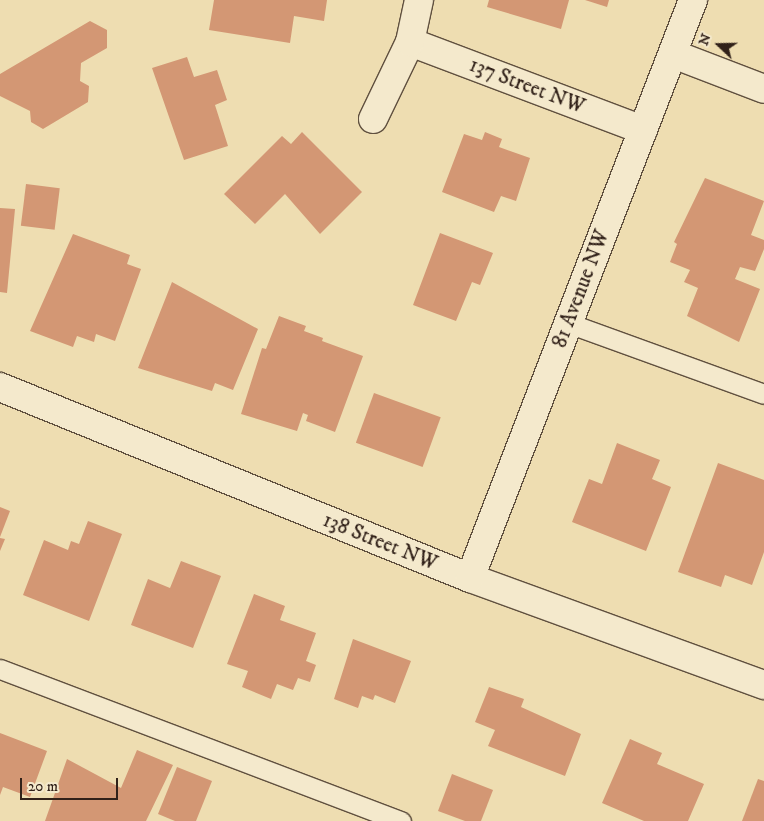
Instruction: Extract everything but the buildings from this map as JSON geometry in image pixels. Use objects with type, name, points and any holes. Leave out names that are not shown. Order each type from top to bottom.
[{"type":"street","points":[[373,119],[410,42],[419,0]]},
{"type":"street","name":"81 Avenue NW","points":[[470,578],[693,0]]},
{"type":"street","name":"137 Street NW","points":[[410,42],[643,130]]},
{"type":"street","points":[[673,54],[764,89]]},
{"type":"street","name":"138 Street NW","points":[[0,387],[470,578],[764,685]]},
{"type":"lane","points":[[568,323],[764,394]]},
{"type":"lane","points":[[0,669],[401,821]]}]
